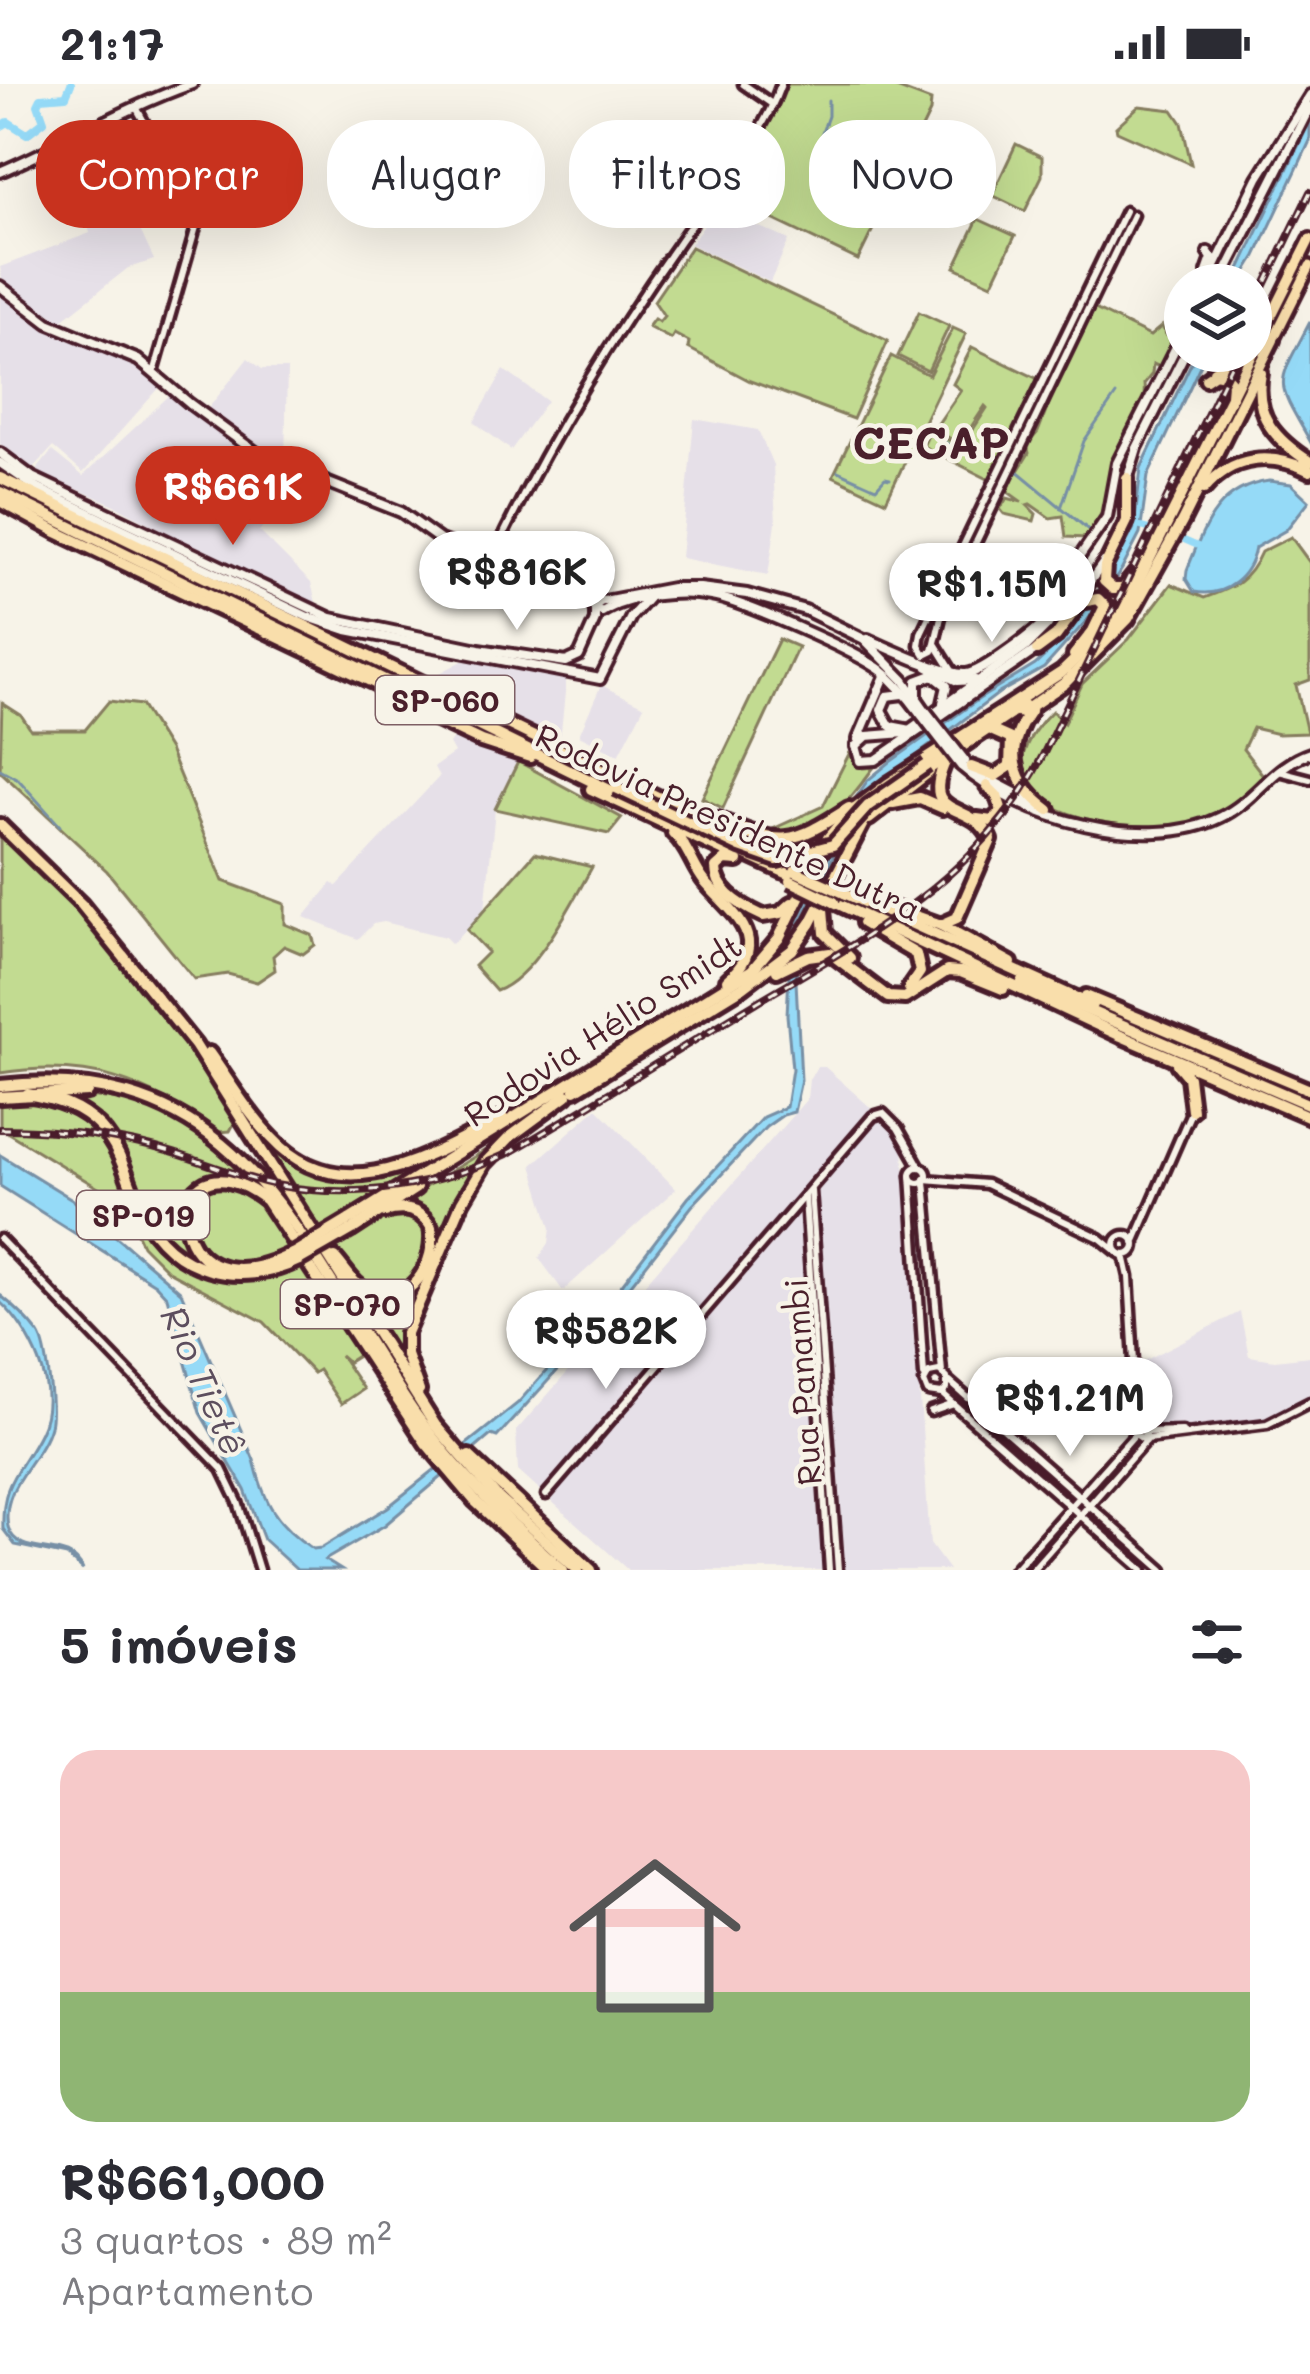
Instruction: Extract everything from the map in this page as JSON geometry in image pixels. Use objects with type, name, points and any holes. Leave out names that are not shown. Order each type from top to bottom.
[{"type":"highway","name":"Rodovia Hélio Smidt","points":[[351,1224],[370,1217],[743,976],[779,938],[796,877],[855,808],[1095,657],[1128,619],[1274,340]]},
{"type":"highway","points":[[1274,340],[1260,379],[1262,412],[1281,442],[1310,466]]},
{"type":"highway","points":[[1212,372],[1205,379],[1217,373],[1229,379],[1232,389],[1227,406]]},
{"type":"highway","name":"Rodovia Hélio Smidt","points":[[857,833],[879,808],[936,762],[993,731],[1036,696],[1122,614],[1244,372]]},
{"type":"highway","points":[[1182,522],[1208,484],[1240,462],[1280,459],[1310,466]]},
{"type":"highway","points":[[1127,478],[1126,528],[1104,571],[1105,581],[1113,589],[1130,585],[1165,530]]},
{"type":"highway","name":"SP-060","points":[[0,485],[439,683],[519,730],[648,791],[796,877]]},
{"type":"highway","name":"Rodovia Presidente Dutra","points":[[0,485],[562,756],[796,877]]},
{"type":"highway","name":"Rodovia Presidente Dutra","points":[[0,485],[719,842],[1310,1094]]},
{"type":"highway","name":"Rodovia Presidente Dutra","points":[[0,501],[644,816],[796,877]]},
{"type":"highway","points":[[1037,650],[1056,637],[1084,599],[1102,602],[1102,615],[1086,640],[1036,696],[1022,722],[1015,765],[1025,791],[1055,813]]},
{"type":"highway","name":"Rodovia Hélio Smidt","points":[[26,1094],[64,1102],[102,1129],[117,1152],[146,1221],[188,1262],[226,1274],[252,1275],[296,1257],[791,960],[800,940],[838,896],[863,819],[879,802],[962,742],[1072,675]]},
{"type":"highway","points":[[966,764],[995,776],[1008,770],[1014,747],[1011,739],[993,731]]},
{"type":"highway","points":[[562,756],[616,788],[777,860],[833,845],[868,806],[962,742]]},
{"type":"highway","points":[[936,762],[942,801],[982,825],[990,836],[957,918],[941,925]]},
{"type":"highway","points":[[648,791],[753,834],[780,840],[804,835],[889,783]]},
{"type":"highway","points":[[957,811],[987,822],[998,818],[1002,807],[987,786]]},
{"type":"highway","points":[[601,794],[719,842]]},
{"type":"highway","points":[[879,808],[905,798],[929,800],[981,829],[986,839],[983,860]]},
{"type":"highway","points":[[644,816],[682,841],[706,882],[737,912],[746,940],[746,954],[736,972],[672,1020]]},
{"type":"highway","name":"SP-070","points":[[0,825],[82,905],[195,1045],[448,1451]]},
{"type":"highway","points":[[754,864],[725,860],[715,875],[722,887],[763,916],[788,908],[796,877]]},
{"type":"highway","points":[[838,896],[916,954],[920,972],[912,987],[887,990],[834,942],[821,923],[838,896]]},
{"type":"highway","name":"SP-060","points":[[838,896],[882,904],[1008,969],[1180,1029],[1310,1094]]},
{"type":"highway","name":"Rodovia Presidente Dutra","points":[[838,896],[1120,1036],[1310,1117]]},
{"type":"highway","name":"Rodovia Presidente Dutra","points":[[838,896],[1310,1094]]},
{"type":"highway","points":[[882,904],[968,938],[1008,969],[1015,983],[1130,1035],[1145,1047]]},
{"type":"highway","points":[[82,905],[154,982],[270,1136],[325,1172],[356,1176],[400,1167],[565,1092]]},
{"type":"highway","points":[[957,918],[968,938]]},
{"type":"highway","points":[[791,960],[821,952],[837,956],[881,994],[895,998],[911,995],[940,973],[961,972],[1120,1036]]},
{"type":"highway","points":[[1166,1056],[1188,1077],[1192,1110]]},
{"type":"highway","points":[[1192,1110],[1200,1083],[1208,1079],[1224,1082]]},
{"type":"highway","name":"SP-070","points":[[0,1086],[67,1083],[138,1098],[188,1120],[221,1142],[266,1186],[448,1451],[563,1570]]},
{"type":"highway","points":[[0,1097],[80,1091],[138,1098]]},
{"type":"highway","points":[[418,1390],[406,1354],[406,1333],[463,1202],[497,1148],[565,1092]]},
{"type":"highway","points":[[266,1156],[418,1390],[448,1451]]},
{"type":"highway","name":"Rodovia Hélio Smidt","points":[[290,1233],[266,1200],[232,1181],[203,1186],[184,1212],[187,1238],[210,1261],[252,1267],[296,1257]]},
{"type":"highway","points":[[335,1258],[357,1284],[374,1294],[399,1294],[420,1277],[433,1247],[433,1233],[425,1218],[404,1208],[370,1217]]},
{"type":"highway","name":"SP-070","points":[[290,1233],[411,1422],[448,1451]]},
{"type":"highway","points":[[464,1469],[591,1570]]},
{"type":"highway","name":"SP-070","points":[[464,1469],[484,1511],[549,1570]]},
{"type":"highway","name":"SP-070","points":[[464,1469],[578,1570]]},
{"type":"main road","points":[[0,172],[193,84]]},
{"type":"main road","points":[[1215,264],[1277,143],[1310,95]]},
{"type":"main road","points":[[1230,264],[1310,107]]},
{"type":"main road","points":[[1210,264],[1210,249],[1232,232]]},
{"type":"main road","name":"Rodovia Hélio Smidt","points":[[1272,315],[1310,239]]},
{"type":"main road","name":"Rodovia Hélio Smidt","points":[[1274,340],[1310,266]]},
{"type":"main road","points":[[0,286],[48,322],[122,350],[261,456],[401,512],[440,540],[491,561],[532,589],[604,601]]},
{"type":"main road","points":[[856,746],[867,736],[895,736],[914,727],[925,709],[988,675],[1038,637],[1066,599],[1080,556],[1107,518],[1117,463],[1164,370]]},
{"type":"main road","points":[[883,672],[883,686],[856,746],[860,760],[876,760],[1037,650],[1114,547],[1137,448],[1175,372]]},
{"type":"main road","points":[[0,453],[32,478],[331,618],[560,662],[579,656],[596,620],[596,604],[604,601],[671,588],[747,594],[829,620],[962,682],[988,675]]},
{"type":"main road","points":[[0,464],[35,487],[308,617],[347,630],[600,679],[631,617],[648,598]]},
{"type":"main road","points":[[903,655],[937,654],[953,672],[974,672],[1041,625],[1070,585]]},
{"type":"main road","points":[[735,603],[753,604],[747,594]]},
{"type":"main road","points":[[576,598],[602,612],[648,598],[705,595],[735,603],[862,659],[883,672],[908,698]]},
{"type":"main road","points":[[762,615],[760,603],[776,602]]},
{"type":"main road","points":[[807,634],[829,620]]},
{"type":"main road","points":[[855,632],[987,786],[1028,807],[1136,833],[1188,827],[1226,815],[1276,771],[1310,753]]},
{"type":"main road","points":[[862,659],[871,655],[869,644]]},
{"type":"main road","points":[[914,727],[895,728],[881,714],[887,695],[895,692],[925,709]]},
{"type":"main road","points":[[966,764],[998,786],[1055,813]]},
{"type":"street","points":[[743,84],[772,104]]},
{"type":"street","points":[[491,561],[588,375],[742,159],[781,84]]},
{"type":"street","points":[[136,107],[197,218],[154,373]]},
{"type":"street","points":[[1124,211],[921,633],[921,652],[937,654],[942,613],[1133,215]]},
{"type":"street","points":[[1022,425],[1031,429]]},
{"type":"street","points":[[1290,767],[1310,779]]},
{"type":"street","points":[[1124,1253],[1134,1243],[1192,1110]]},
{"type":"street","points":[[546,1495],[879,1112],[898,1128],[926,1176],[942,1372],[1163,1570]]},
{"type":"street","points":[[910,1151],[928,1392],[942,1394],[1143,1570]]},
{"type":"street","points":[[911,1174],[916,1182],[926,1176]]},
{"type":"street","points":[[911,1174],[986,1184],[1124,1253]]},
{"type":"street","name":"Rua Panambi","points":[[808,1194],[829,1570]]},
{"type":"street","name":"Rua Panambi","points":[[808,1194],[838,1570]]},
{"type":"street","points":[[1100,1238],[1127,1236],[1143,1220]]},
{"type":"street","points":[[1127,1236],[1134,1243]]},
{"type":"street","points":[[0,1239],[222,1469],[260,1570]]},
{"type":"street","points":[[1032,1570],[1142,1434],[1129,1277],[1117,1239]]},
{"type":"street","points":[[924,1379],[932,1371],[942,1372]]},
{"type":"street","points":[[942,1394],[948,1381]]},
{"type":"street","points":[[1014,1570],[1078,1495],[1142,1434],[1267,1424],[1310,1402]]},
{"type":"street","points":[[932,1412],[953,1405]]},
{"type":"street","points":[[1142,1434],[1186,1432]]},
{"type":"street","points":[[1155,1449],[1161,1436]]},
{"type":"shaded area","points":[[88,228],[139,228],[154,260],[128,268],[61,321],[21,297],[2,279],[0,267],[90,233]]},
{"type":"shaded area","points":[[702,228],[762,228],[789,240],[770,282],[690,244]]},
{"type":"shaded area","points":[[0,289],[41,324],[117,353],[161,386],[83,473],[53,447],[32,470],[0,444]]},
{"type":"shaded area","points":[[248,358],[262,369],[287,369],[285,463],[262,452],[207,410]]},
{"type":"shaded area","points":[[504,370],[547,401],[511,450],[474,422]]},
{"type":"shaded area","points":[[171,394],[244,452],[304,478],[259,531],[311,583],[317,606],[113,504],[35,472],[52,451],[83,476]]},
{"type":"shaded area","points":[[694,419],[758,430],[773,465],[776,523],[768,575],[681,558]]},
{"type":"shaded area","points":[[468,658],[567,673],[560,741],[440,680],[440,673]]},
{"type":"shaded area","points":[[601,685],[644,706],[619,755],[579,735]]},
{"type":"shaded area","points":[[456,734],[518,762],[495,809],[485,910],[452,944],[445,937],[384,922],[373,924],[358,939],[304,917],[439,777],[434,767],[454,753],[449,744]]},
{"type":"shaded area","points":[[817,1067],[825,1067],[896,1130],[903,1149],[930,1544],[949,1570],[628,1570],[518,1471],[516,1431],[807,1099],[809,1079]]},
{"type":"shaded area","points":[[597,1108],[676,1189],[563,1291],[539,1258],[549,1243],[551,1228],[532,1165]]},
{"type":"shaded area","points":[[1240,1312],[1249,1356],[1275,1360],[1310,1356],[1310,1399],[1272,1419],[1251,1423],[1153,1429],[1144,1423],[1138,1364]]},
{"type":"green space","points":[[783,84],[886,84],[931,101],[926,120],[809,120],[809,228],[874,228],[858,260],[785,225],[785,120],[763,120]]},
{"type":"green space","points":[[1139,106],[1173,110],[1182,123],[1191,164],[1117,131]]},
{"type":"green space","points":[[1016,144],[1042,157],[1042,176],[1025,211],[996,197],[996,186]]},
{"type":"green space","points":[[996,227],[1015,236],[992,284],[955,267],[974,228]]},
{"type":"green space","points":[[691,247],[888,341],[853,419],[750,381],[688,348],[689,342],[674,334],[671,339],[648,327],[664,316],[654,301]]},
{"type":"green space","points":[[1093,308],[1150,336],[1162,326],[1164,360],[1160,367],[1153,364],[1144,384],[1140,411],[1114,463],[1102,516],[1087,538],[1066,537],[1063,516],[1050,518],[1030,504],[1034,521],[1000,509],[1007,498],[1022,502],[1008,492]]},
{"type":"green space","points":[[919,312],[949,326],[928,371],[898,356]]},
{"type":"green space","points":[[953,328],[966,334],[886,501],[833,476],[891,356],[929,375]]},
{"type":"green space","points":[[972,347],[1040,380],[992,481],[923,446],[931,429],[961,448],[987,408],[959,445],[935,428],[961,390],[953,384]]},
{"type":"green space","points":[[1291,537],[1310,563],[1310,680],[1296,685],[1307,733],[1278,734],[1253,728],[1243,749],[1263,775],[1228,808],[1183,824],[1105,823],[1068,813],[1039,797],[1024,775],[1026,747],[1052,711],[1064,723],[1082,684],[1129,639],[1171,584],[1204,598],[1215,594],[1245,577],[1261,552]]},
{"type":"green space","points":[[779,639],[798,647],[723,808],[702,798]]},
{"type":"green space","points":[[109,701],[141,705],[169,750],[223,881],[285,904],[285,924],[312,935],[315,945],[303,954],[284,946],[273,956],[275,970],[257,982],[228,974],[194,979],[107,871],[0,771],[2,703],[21,715],[31,730],[85,730]]},
{"type":"green space","points":[[849,754],[863,768],[874,767],[840,808],[801,830],[764,833],[823,806]]},
{"type":"green space","points":[[518,762],[622,818],[609,834],[495,809]]},
{"type":"green space","points":[[0,836],[97,934],[155,1006],[237,1118],[230,1131],[219,1132],[165,1099],[116,1078],[63,1069],[0,1073]]},
{"type":"green space","points":[[535,853],[592,867],[538,955],[511,983],[496,991],[474,966],[488,952],[467,930]]},
{"type":"green space","points":[[220,1073],[280,1151],[356,1179],[387,1174],[495,1126],[322,1233]]},
{"type":"green space","points":[[56,1095],[91,1096],[149,1108],[197,1133],[267,1195],[225,1179],[187,1199],[182,1223],[189,1244],[200,1257],[271,1270],[189,1260],[156,1231],[114,1142]]},
{"type":"green space","points":[[0,1100],[44,1100],[87,1119],[110,1145],[138,1211],[187,1265],[304,1261],[359,1355],[348,1362],[340,1355],[363,1389],[341,1404],[318,1370],[313,1373],[264,1322],[168,1271],[142,1245],[127,1212],[113,1197],[0,1128]]},
{"type":"green space","points":[[505,1138],[483,1163],[411,1313],[405,1364],[356,1286],[386,1299],[426,1273],[430,1222],[391,1208]]},
{"type":"green space","points":[[225,1184],[263,1202],[296,1248],[242,1263],[219,1259],[193,1242],[190,1205],[210,1186]]},
{"type":"green space","points":[[412,1212],[429,1231],[428,1261],[403,1290],[377,1293],[351,1275],[332,1246],[387,1213]]},
{"type":"water","points":[[1310,121],[1310,141],[1256,256],[1251,264],[1242,264]]},
{"type":"water","points":[[1310,322],[1310,441],[1283,383]]},
{"type":"water","name":"Rio Tietê","points":[[1187,372],[1197,372],[1148,476],[1140,534],[1089,618],[1044,668],[999,693],[862,797],[799,926],[796,981],[801,1080],[794,1112],[766,1127],[692,1206],[604,1319],[497,1437],[491,1435],[385,1525],[325,1560],[341,1570],[297,1570],[264,1540],[245,1490],[200,1413],[167,1297],[155,1284],[0,1186],[0,1155],[72,1199],[181,1292],[267,1500],[290,1531],[313,1549],[321,1548],[388,1507],[518,1403],[617,1291],[688,1198],[763,1117],[786,1107],[792,1069],[787,1015],[791,936],[852,803],[868,780],[890,762],[1035,665],[1062,640],[1111,571],[1134,528],[1141,468]]},
{"type":"water","points":[[1269,481],[1291,484],[1309,501],[1286,530],[1255,548],[1248,568],[1235,583],[1216,592],[1194,592],[1186,579],[1187,570],[1215,512],[1237,492]]},
{"type":"water","points":[[0,1295],[39,1334],[51,1407],[45,1438],[10,1499],[8,1527],[22,1543],[67,1554],[83,1570],[67,1556],[15,1545],[3,1529],[5,1498],[40,1432],[47,1397],[40,1361],[22,1328],[0,1302]]},
{"type":"waterway","points":[[0,127],[8,122],[27,134],[44,121],[38,104],[41,98],[66,96],[71,84]]},
{"type":"waterway","points":[[827,120],[828,100]]},
{"type":"waterway","points":[[1061,508],[1084,441],[1116,395]]},
{"type":"waterway","points":[[932,434],[954,448],[969,443],[1003,460]]},
{"type":"waterway","points":[[1016,470],[1091,532]]},
{"type":"waterway","points":[[838,471],[876,488],[890,479]]},
{"type":"waterway","points":[[1137,526],[1157,531]]},
{"type":"waterway","points":[[1184,540],[1200,547]]},
{"type":"waterway","points":[[0,769],[18,779],[60,826]]},
{"type":"waterway","points":[[919,1194],[927,1351]]},
{"type":"waterway","points":[[1088,1512],[1155,1570]]},
{"type":"railway","points":[[1272,271],[1310,192]]},
{"type":"railway","points":[[0,1129],[131,1142],[254,1179],[310,1190],[368,1190],[425,1182],[507,1154],[841,952],[955,869],[1018,798],[1228,372]]},
{"type":"district","name":"CECAP","points":[[931,441]]}]
